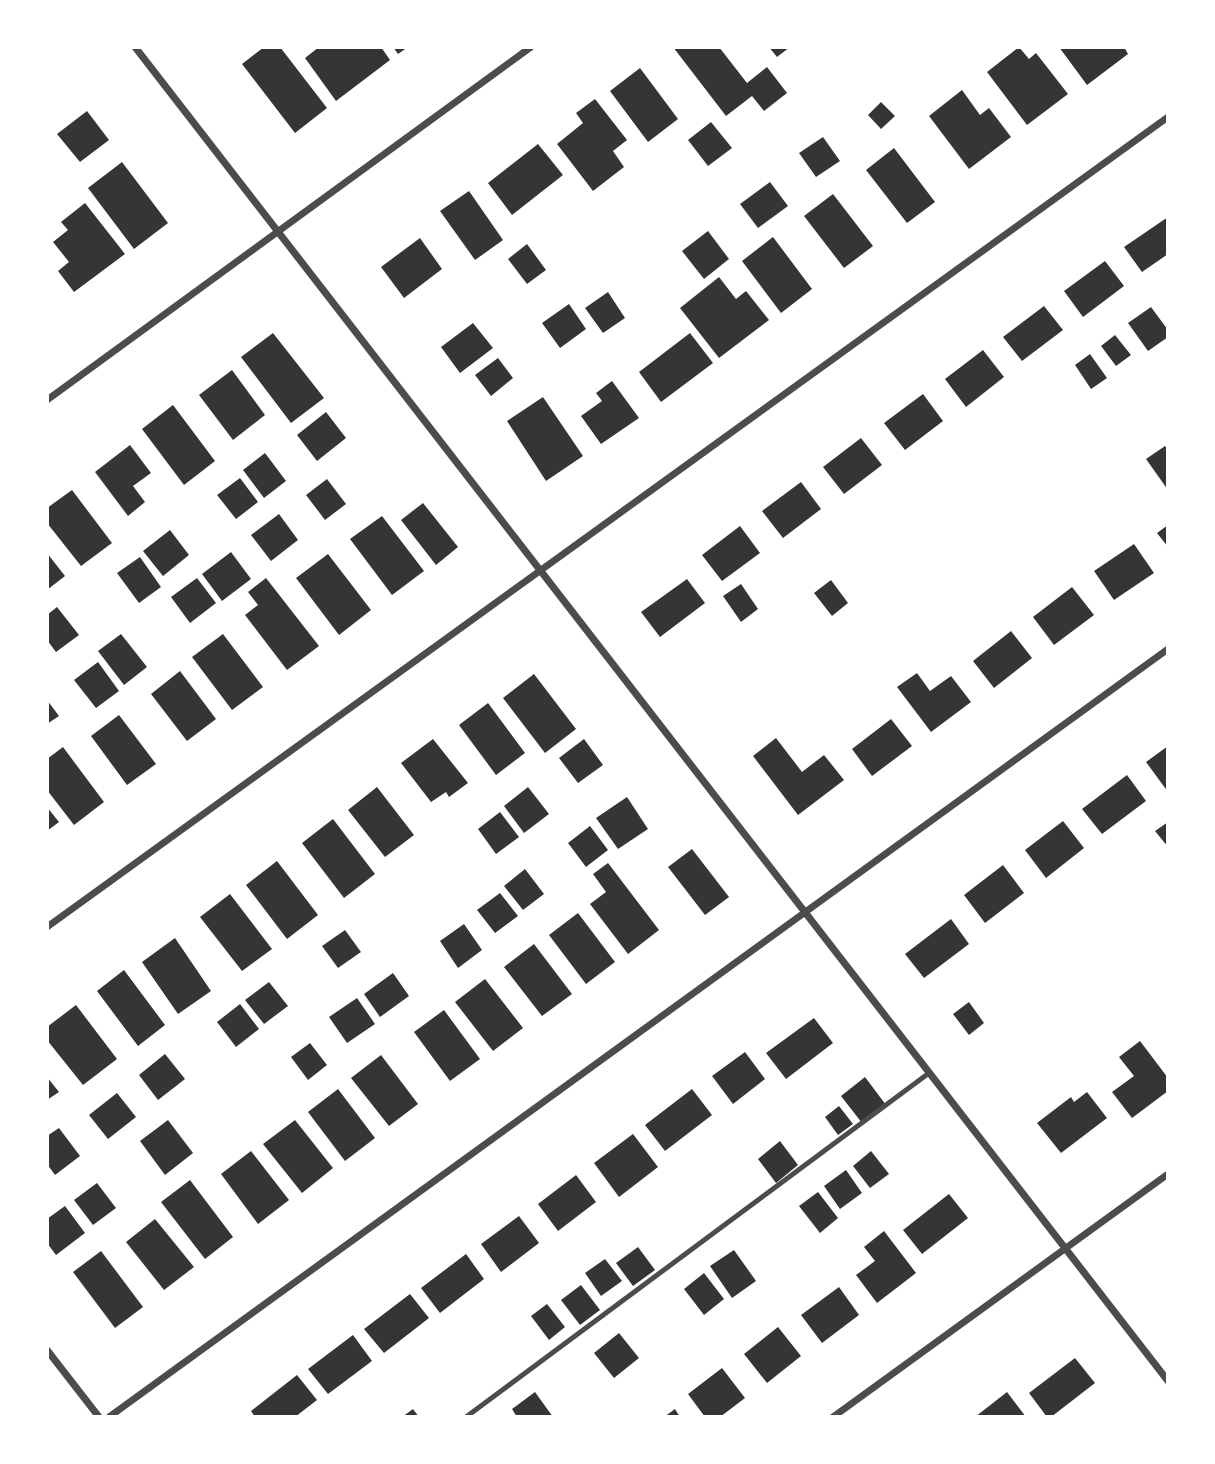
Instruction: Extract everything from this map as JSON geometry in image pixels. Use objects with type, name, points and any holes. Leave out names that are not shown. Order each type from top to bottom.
[{"type":"street","points":[[135,47],[1168,1381]]},
{"type":"street","points":[[47,400],[531,47]]},
{"type":"street","points":[[47,927],[1168,117]]},
{"type":"street","points":[[109,1417],[1168,649]]},
{"type":"street","points":[[833,1417],[1168,1174]]},
{"type":"street","points":[[47,1350],[99,1417]]},
{"type":"lane","points":[[466,1417],[929,1073]]},
{"type":"building","points":[[264,47],[280,47],[327,108],[295,133],[242,64]]},
{"type":"building","points":[[319,47],[381,47],[390,60],[336,101],[305,58]]},
{"type":"building","points":[[393,47],[408,47],[398,54]]},
{"type":"building","points":[[673,47],[719,47],[747,83],[767,67],[787,93],[764,111],[752,96],[726,116]]},
{"type":"building","points":[[769,47],[790,47],[777,57]]},
{"type":"building","points":[[1019,47],[1029,59],[1036,53],[1068,94],[1027,125],[987,72]]},
{"type":"building","points":[[1059,47],[1124,47],[1128,54],[1087,85]]},
{"type":"building","points":[[640,68],[678,119],[648,142],[610,91]]},
{"type":"building","points":[[962,90],[980,115],[989,108],[1011,137],[969,169],[929,116]]},
{"type":"building","points":[[595,99],[627,140],[613,151],[624,167],[593,191],[557,144],[583,123],[576,113]]},
{"type":"building","points":[[881,102],[895,116],[881,129],[868,115]]},
{"type":"building","points":[[87,111],[109,140],[80,162],[57,134]]},
{"type":"building","points":[[711,122],[732,148],[708,166],[688,140]]},
{"type":"building","points":[[823,137],[840,161],[816,177],[799,153]]},
{"type":"building","points":[[538,144],[563,175],[512,215],[488,183]]},
{"type":"building","points":[[894,148],[935,202],[907,223],[866,170]]},
{"type":"building","points":[[122,162],[168,223],[134,249],[88,188]]},
{"type":"building","points":[[770,182],[788,206],[758,228],[740,204]]},
{"type":"building","points":[[469,191],[503,240],[475,260],[440,211]]},
{"type":"building","points":[[833,194],[873,246],[844,268],[804,216]]},
{"type":"building","points":[[85,203],[125,254],[74,292],[58,271],[69,262],[53,242],[68,230],[61,222]]},
{"type":"building","points":[[1168,217],[1168,254],[1142,272],[1124,247]]},
{"type":"building","points":[[708,231],[729,259],[704,279],[682,251]]},
{"type":"building","points":[[773,237],[812,289],[781,313],[742,261]]},
{"type":"building","points":[[420,238],[442,269],[404,298],[381,267]]},
{"type":"building","points":[[527,244],[546,270],[527,284],[508,259]]},
{"type":"building","points":[[1105,261],[1124,286],[1083,317],[1064,291]]},
{"type":"building","points":[[719,277],[736,299],[746,291],[769,320],[719,358],[680,308]]},
{"type":"building","points":[[608,292],[625,318],[603,333],[585,308]]},
{"type":"building","points":[[569,304],[586,329],[560,348],[542,323]]},
{"type":"building","points":[[1044,306],[1063,330],[1022,361],[1003,337]]},
{"type":"building","points":[[1151,307],[1168,330],[1168,337],[1148,351],[1128,323]]},
{"type":"building","points":[[473,323],[493,348],[460,373],[441,347]]},
{"type":"building","points":[[273,333],[324,398],[291,423],[241,357]]},
{"type":"building","points":[[690,333],[713,363],[661,402],[639,372]]},
{"type":"building","points":[[1115,335],[1131,355],[1116,366],[1101,346]]},
{"type":"building","points":[[983,350],[1004,377],[966,407],[945,379]]},
{"type":"building","points":[[1090,354],[1107,378],[1091,389],[1075,365]]},
{"type":"building","points":[[498,358],[513,378],[491,396],[475,375]]},
{"type":"building","points":[[232,370],[265,415],[233,440],[199,395]]},
{"type":"building","points":[[612,381],[639,418],[601,444],[581,416],[602,401],[596,393]]},
{"type":"building","points":[[923,394],[943,421],[905,450],[884,423]]},
{"type":"building","points":[[543,397],[583,456],[546,481],[507,421]]},
{"type":"building","points":[[173,405],[215,461],[184,485],[142,429]]},
{"type":"building","points":[[326,412],[346,438],[317,461],[297,435]]},
{"type":"building","points":[[861,438],[882,465],[844,494],[823,467]]},
{"type":"building","points":[[130,445],[151,473],[133,486],[145,502],[128,516],[95,472]]},
{"type":"building","points":[[1165,446],[1168,450],[1168,490],[1146,459]]},
{"type":"building","points":[[265,453],[286,481],[264,498],[243,470]]},
{"type":"building","points":[[240,478],[258,502],[236,519],[217,495]]},
{"type":"building","points":[[327,479],[346,504],[325,520],[306,495]]},
{"type":"building","points":[[801,482],[821,509],[783,538],[762,511]]},
{"type":"building","points":[[72,490],[112,543],[81,566],[47,523],[47,508]]},
{"type":"building","points":[[423,503],[458,547],[436,565],[401,520]]},
{"type":"building","points":[[279,514],[298,540],[271,561],[251,535]]},
{"type":"building","points":[[382,516],[424,571],[392,595],[350,539]]},
{"type":"building","points":[[1168,525],[1168,547],[1157,533]]},
{"type":"building","points":[[740,526],[760,553],[722,581],[702,555]]},
{"type":"building","points":[[170,530],[189,555],[163,576],[143,551]]},
{"type":"building","points":[[1134,544],[1154,573],[1114,600],[1094,571]]},
{"type":"building","points":[[231,552],[251,579],[222,601],[202,574]]},
{"type":"building","points":[[47,553],[65,576],[47,590]]},
{"type":"building","points":[[328,554],[371,610],[339,635],[296,578]]},
{"type":"building","points":[[140,557],[161,587],[139,603],[117,573]]},
{"type":"building","points":[[197,578],[216,603],[190,623],[171,597]]},
{"type":"building","points":[[266,578],[319,646],[287,670],[245,615],[258,605],[248,592]]},
{"type":"building","points":[[687,579],[705,603],[660,637],[641,612]]},
{"type":"building","points":[[831,580],[848,603],[832,616],[814,593]]},
{"type":"building","points":[[741,584],[758,609],[741,622],[723,596]]},
{"type":"building","points":[[1072,587],[1094,615],[1054,645],[1033,617]]},
{"type":"building","points":[[57,607],[79,635],[56,652],[47,640],[47,615]]},
{"type":"building","points":[[1011,631],[1032,658],[994,688],[973,661]]},
{"type":"building","points":[[121,634],[147,667],[124,685],[98,651]]},
{"type":"building","points":[[223,634],[263,687],[232,710],[192,657]]},
{"type":"building","points":[[98,662],[119,691],[96,708],[74,680]]},
{"type":"building","points":[[180,671],[216,719],[187,741],[151,694]]},
{"type":"building","points":[[917,673],[930,691],[951,676],[971,702],[931,732],[897,687]]},
{"type":"building","points":[[534,674],[576,729],[545,753],[503,698]]},
{"type":"building","points":[[47,700],[59,716],[47,724]]},
{"type":"building","points":[[488,703],[525,753],[496,775],[459,725]]},
{"type":"building","points":[[119,715],[156,764],[127,785],[91,736]]},
{"type":"building","points":[[891,719],[912,746],[872,776],[852,749]]},
{"type":"building","points":[[776,738],[802,772],[824,755],[844,780],[798,815],[753,756]]},
{"type":"building","points":[[433,739],[468,783],[449,797],[446,792],[431,802],[401,763]]},
{"type":"building","points":[[584,739],[603,765],[578,783],[559,758]]},
{"type":"building","points":[[1168,746],[1168,792],[1146,762]]},
{"type":"building","points":[[63,747],[104,802],[74,825],[47,790],[47,759]]},
{"type":"building","points":[[1127,775],[1146,801],[1102,834],[1082,809]]},
{"type":"building","points":[[377,787],[414,835],[385,857],[348,810]]},
{"type":"building","points":[[528,787],[549,814],[524,833],[504,806]]},
{"type":"building","points":[[627,797],[648,829],[618,849],[596,818]]},
{"type":"building","points":[[47,807],[59,822],[47,831]]},
{"type":"building","points":[[500,812],[519,837],[496,854],[478,829]]},
{"type":"building","points":[[333,819],[375,874],[344,898],[302,843]]},
{"type":"building","points":[[1063,821],[1084,848],[1046,878],[1025,850]]},
{"type":"building","points":[[1168,822],[1168,847],[1155,831]]},
{"type":"building","points":[[590,826],[608,850],[586,867],[568,843]]},
{"type":"building","points":[[692,849],[729,897],[705,915],[668,867]]},
{"type":"building","points":[[277,861],[318,915],[287,939],[246,885]]},
{"type":"building","points":[[608,863],[659,930],[628,954],[590,904],[606,892],[593,874]]},
{"type":"building","points":[[1003,865],[1024,893],[985,923],[964,895]]},
{"type":"building","points":[[525,869],[544,894],[523,910],[504,886]]},
{"type":"building","points":[[500,893],[518,916],[495,933],[477,910]]},
{"type":"building","points":[[230,894],[272,949],[242,971],[200,917]]},
{"type":"building","points":[[578,913],[615,962],[586,984],[549,935]]},
{"type":"building","points":[[951,919],[969,944],[924,978],[905,954]]},
{"type":"building","points":[[464,924],[482,950],[458,968],[440,941]]},
{"type":"building","points":[[345,930],[361,952],[338,968],[322,946]]},
{"type":"building","points":[[175,938],[211,991],[178,1014],[142,962]]},
{"type":"building","points":[[534,944],[572,994],[542,1016],[504,967]]},
{"type":"building","points":[[124,970],[165,1025],[138,1046],[97,991]]},
{"type":"building","points":[[393,973],[409,996],[380,1017],[364,994]]},
{"type":"building","points":[[485,979],[523,1028],[493,1051],[455,1002]]},
{"type":"building","points":[[269,982],[288,1006],[264,1024],[245,1000]]},
{"type":"building","points":[[357,998],[375,1024],[347,1043],[329,1017]]},
{"type":"building","points":[[969,1002],[984,1023],[969,1035],[953,1014]]},
{"type":"building","points":[[240,1004],[259,1029],[236,1047],[217,1022]]},
{"type":"building","points":[[76,1005],[117,1059],[83,1085],[47,1040],[47,1027]]},
{"type":"building","points":[[444,1010],[480,1059],[450,1081],[414,1032]]},
{"type":"building","points":[[814,1018],[833,1043],[786,1079],[766,1053]]},
{"type":"building","points":[[1140,1041],[1168,1078],[1168,1091],[1132,1118],[1112,1092],[1134,1076],[1119,1057]]},
{"type":"building","points":[[310,1043],[327,1065],[308,1080],[291,1057]]},
{"type":"building","points":[[745,1052],[765,1079],[733,1104],[712,1076]]},
{"type":"building","points":[[165,1054],[185,1079],[158,1100],[139,1075]]},
{"type":"building","points":[[381,1055],[418,1104],[389,1126],[351,1078]]},
{"type":"building","points":[[47,1077],[59,1092],[47,1100]]},
{"type":"building","points":[[865,1077],[886,1105],[862,1123],[841,1096]]},
{"type":"building","points":[[338,1089],[375,1138],[345,1161],[308,1112]]},
{"type":"building","points":[[692,1089],[712,1115],[665,1151],[645,1125]]},
{"type":"building","points":[[1087,1092],[1107,1118],[1061,1153],[1037,1123],[1071,1097],[1074,1102]]},
{"type":"building","points":[[117,1093],[136,1117],[108,1139],[89,1115]]},
{"type":"building","points":[[839,1106],[853,1124],[838,1135],[825,1117]]},
{"type":"building","points":[[168,1120],[193,1153],[165,1175],[140,1141]]},
{"type":"building","points":[[295,1120],[333,1168],[302,1193],[263,1144]]},
{"type":"building","points":[[59,1128],[80,1156],[55,1175],[47,1164],[47,1136]]},
{"type":"building","points":[[633,1134],[658,1167],[619,1197],[594,1163]]},
{"type":"building","points":[[780,1141],[798,1165],[776,1183],[758,1159]]},
{"type":"building","points":[[251,1151],[289,1200],[258,1224],[221,1174]]},
{"type":"building","points":[[871,1151],[889,1174],[870,1188],[853,1166]]},
{"type":"building","points":[[846,1170],[862,1193],[840,1209],[824,1186]]},
{"type":"building","points":[[576,1175],[596,1202],[558,1231],[538,1204]]},
{"type":"building","points":[[190,1180],[233,1237],[205,1259],[161,1202]]},
{"type":"building","points":[[97,1183],[116,1208],[93,1225],[74,1200]]},
{"type":"building","points":[[818,1192],[838,1218],[820,1233],[799,1206]]},
{"type":"building","points":[[949,1194],[968,1218],[922,1254],[903,1230]]},
{"type":"building","points":[[65,1206],[85,1233],[56,1255],[47,1243],[47,1219]]},
{"type":"building","points":[[519,1216],[539,1243],[501,1272],[481,1244]]},
{"type":"building","points":[[155,1219],[194,1267],[164,1290],[126,1242]]},
{"type":"building","points":[[884,1231],[916,1273],[877,1303],[856,1275],[875,1261],[864,1247]]},
{"type":"building","points":[[638,1247],[655,1270],[633,1286],[616,1263]]},
{"type":"building","points":[[734,1250],[756,1281],[732,1298],[710,1266]]},
{"type":"building","points":[[101,1251],[143,1307],[115,1328],[73,1272]]},
{"type":"building","points":[[466,1254],[484,1279],[440,1313],[421,1288]]},
{"type":"building","points":[[605,1259],[622,1281],[601,1296],[585,1273]]},
{"type":"building","points":[[704,1273],[724,1299],[704,1315],[684,1289]]},
{"type":"building","points":[[581,1285],[600,1310],[580,1325],[561,1300]]},
{"type":"building","points":[[839,1287],[859,1315],[822,1343],[801,1315]]},
{"type":"building","points":[[410,1294],[429,1318],[384,1353],[364,1329]]},
{"type":"building","points":[[547,1304],[565,1327],[549,1340],[531,1316]]},
{"type":"building","points":[[778,1327],[801,1356],[767,1383],[744,1354]]},
{"type":"building","points":[[619,1333],[639,1358],[614,1378],[594,1353]]},
{"type":"building","points":[[353,1335],[372,1361],[328,1394],[308,1369]]},
{"type":"building","points":[[1075,1358],[1095,1383],[1051,1417],[1047,1417],[1029,1393]]},
{"type":"building","points":[[722,1368],[745,1398],[720,1417],[705,1417],[688,1394]]},
{"type":"building","points":[[297,1375],[317,1400],[295,1417],[255,1417],[251,1411]]},
{"type":"building","points":[[535,1392],[553,1417],[517,1417],[512,1409]]},
{"type":"building","points":[[1007,1392],[1026,1417],[975,1417]]},
{"type":"building","points":[[413,1409],[419,1417],[402,1417]]},
{"type":"building","points":[[675,1409],[680,1417],[664,1417]]}]
